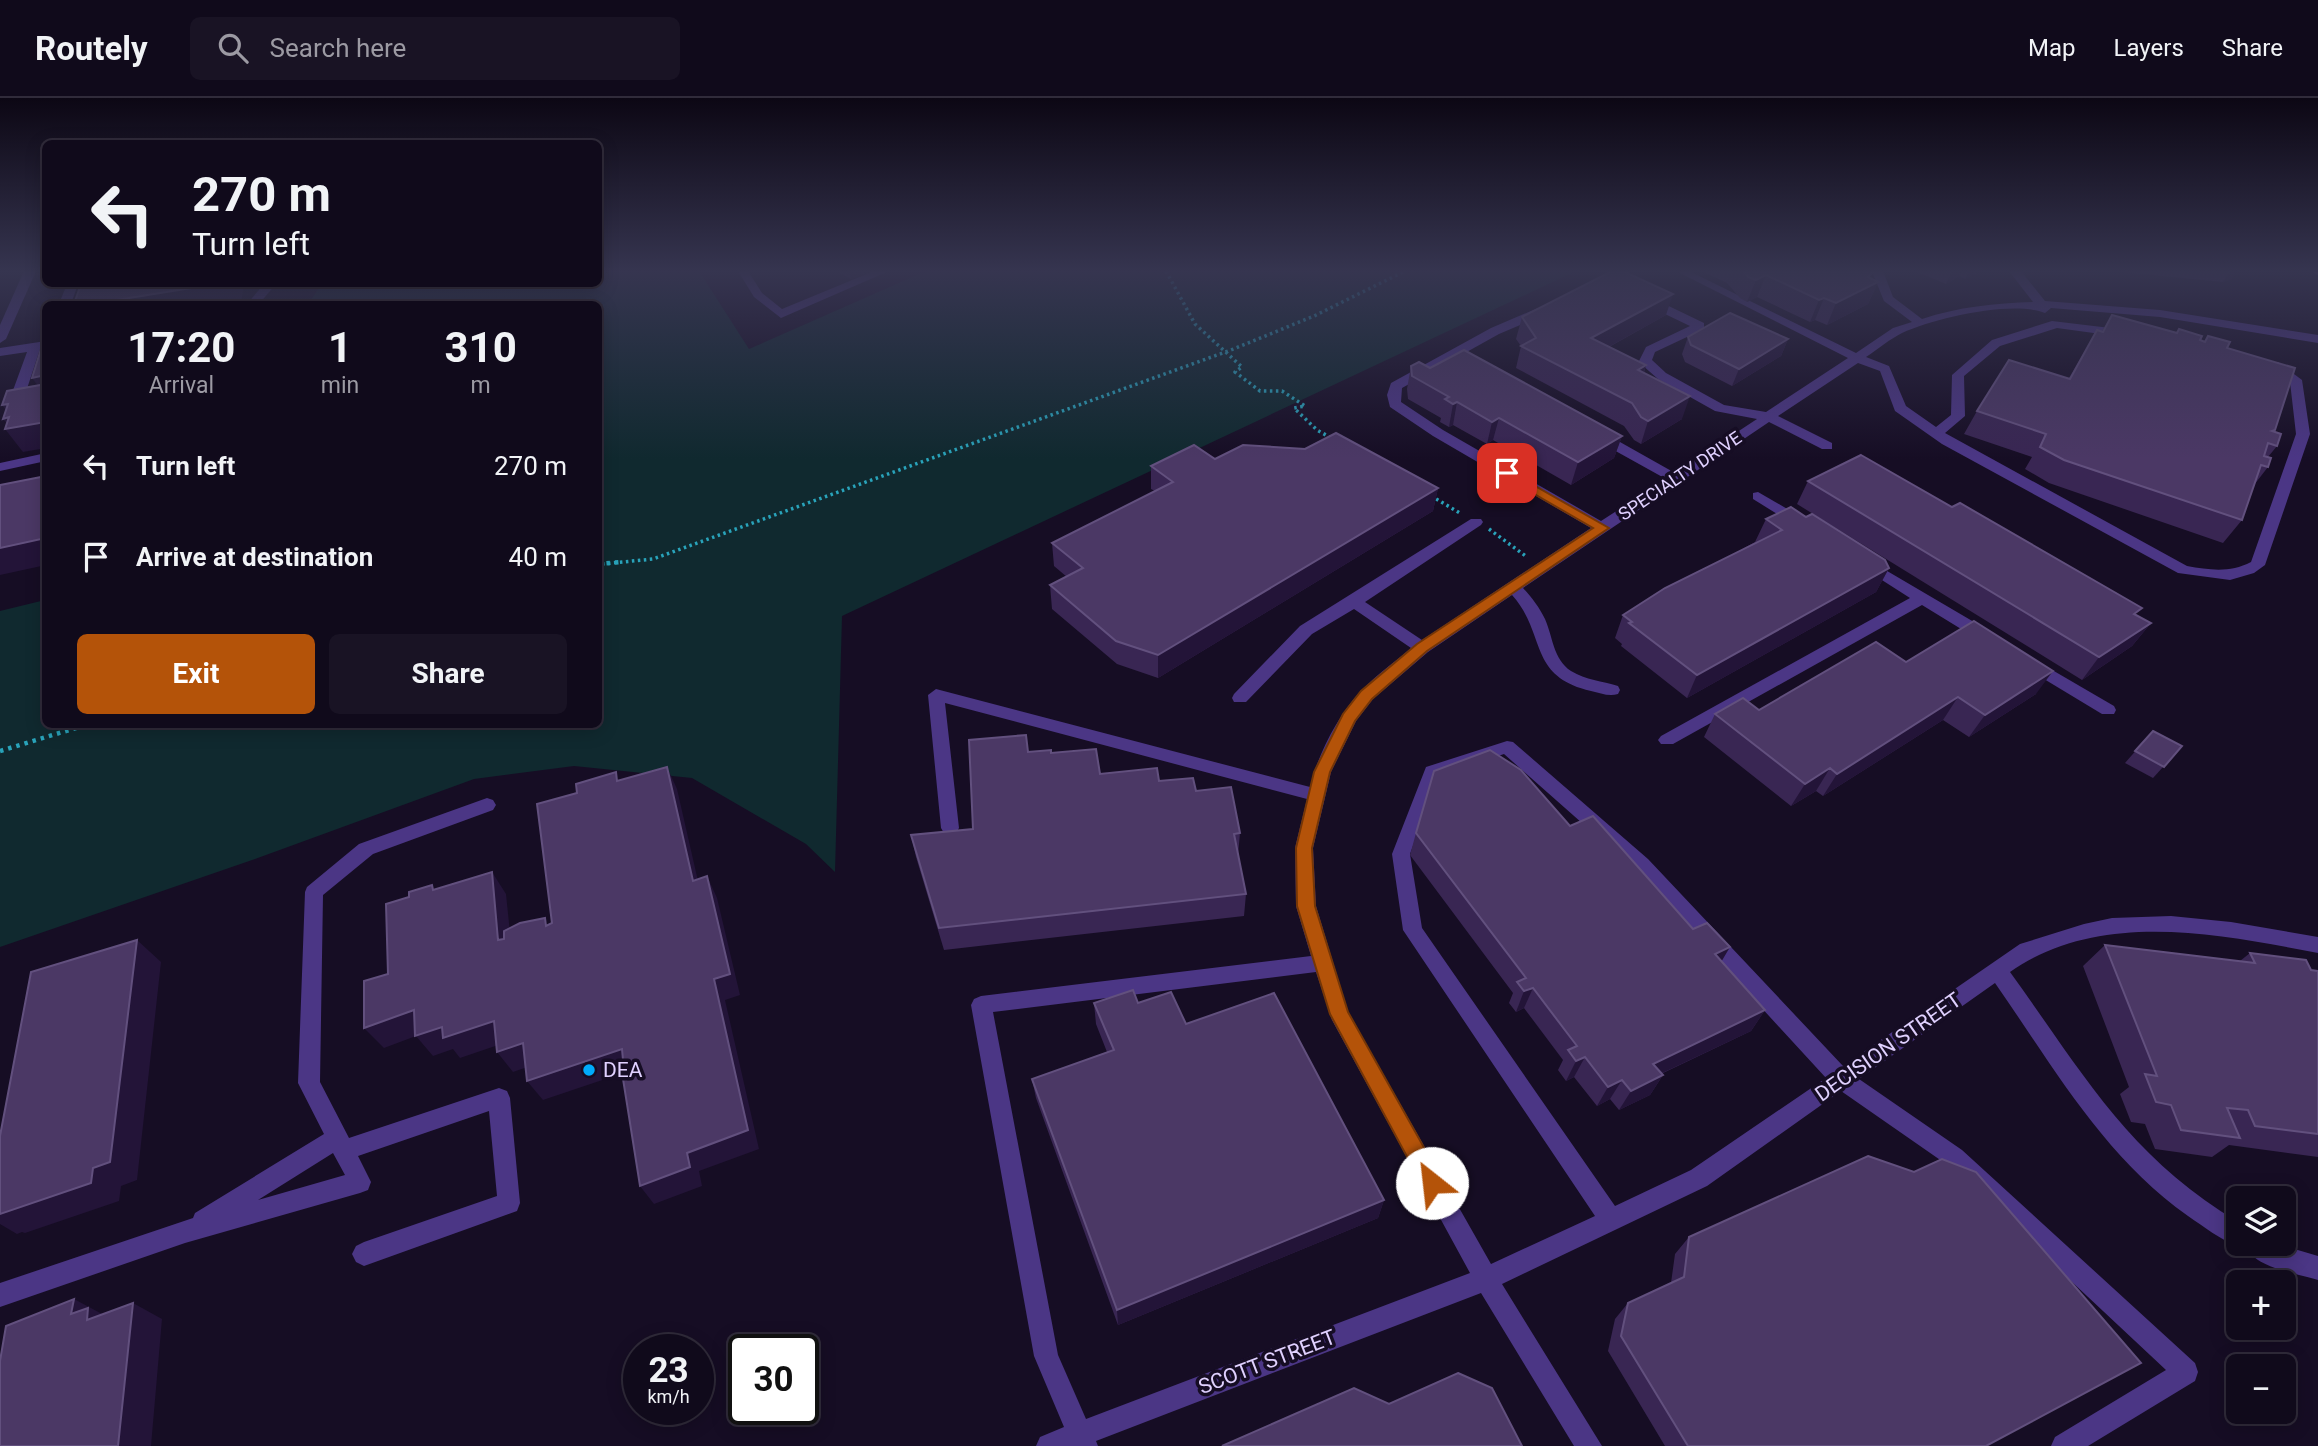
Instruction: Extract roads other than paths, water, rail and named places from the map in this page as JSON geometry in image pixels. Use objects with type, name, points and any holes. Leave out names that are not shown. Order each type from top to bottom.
[{"type":"street","points":[[1491,334],[1460,357],[1396,386],[1393,395],[1395,404],[1438,433],[1602,528]]},
{"type":"street","points":[[1684,334],[1650,350],[1645,361],[1662,376],[1720,408],[1769,416],[1827,446]]},
{"type":"street","points":[[1808,334],[1885,369],[1900,408],[1937,433],[2183,570],[2213,575],[2242,574],[2258,565],[2304,435],[2296,380],[2275,365],[2255,359]]},
{"type":"street","name":"SPECIALTY DRIVE","points":[[1589,1446],[1486,1279],[1339,1014],[1306,906],[1304,848],[1322,772],[1349,718],[1367,695],[1422,648],[1893,334]]},
{"type":"street","points":[[1937,433],[1958,416],[1958,375],[1996,343],[2025,334]]},
{"type":"street","points":[[2131,334],[2139,335]]},
{"type":"street","name":"SPECIALTY DRIVE","points":[[2283,334],[2318,339]]},
{"type":"street","points":[[0,352],[40,345]]},
{"type":"street","points":[[15,404],[40,345]]},
{"type":"street","points":[[1587,430],[1676,478]]},
{"type":"street","points":[[0,467],[42,458]]},
{"type":"street","points":[[1758,496],[1817,533]]},
{"type":"street","points":[[1240,698],[1306,630],[1354,602],[1476,522]]},
{"type":"street","points":[[1852,555],[2108,710]]},
{"type":"street","points":[[1513,587],[1535,612],[1550,659],[1559,670],[1586,686],[1612,690]]},
{"type":"street","points":[[1667,740],[1922,598]]},
{"type":"street","points":[[1354,602],[1422,648]]},
{"type":"street","points":[[950,828],[936,695],[1316,795]]},
{"type":"street","points":[[1611,1220],[1413,930],[1401,854],[1432,772],[1507,747],[1641,864],[1841,1079],[1954,1157],[2186,1372],[2064,1446]]},
{"type":"street","points":[[0,1295],[185,1232],[360,1182],[309,1083],[314,892],[366,849],[487,805]]},
{"type":"street","name":"DECISION STREET","points":[[1486,1279],[1699,1178],[2027,950],[2086,932],[2163,923],[2238,930],[2318,945]]},
{"type":"street","points":[[1083,1440],[1046,1356],[981,1005],[1324,963]]},
{"type":"street","points":[[1998,971],[2069,1074],[2146,1168],[2207,1217],[2226,1228]]},
{"type":"street","points":[[185,1232],[342,1144],[499,1098],[509,1203],[364,1254]]},
{"type":"street","points":[[2276,1256],[2318,1268]]},
{"type":"street","name":"SCOTT STREET","points":[[1049,1446],[1083,1440],[1486,1279]]},
{"type":"place","name":"DEA","points":[[589,1070]]}]
